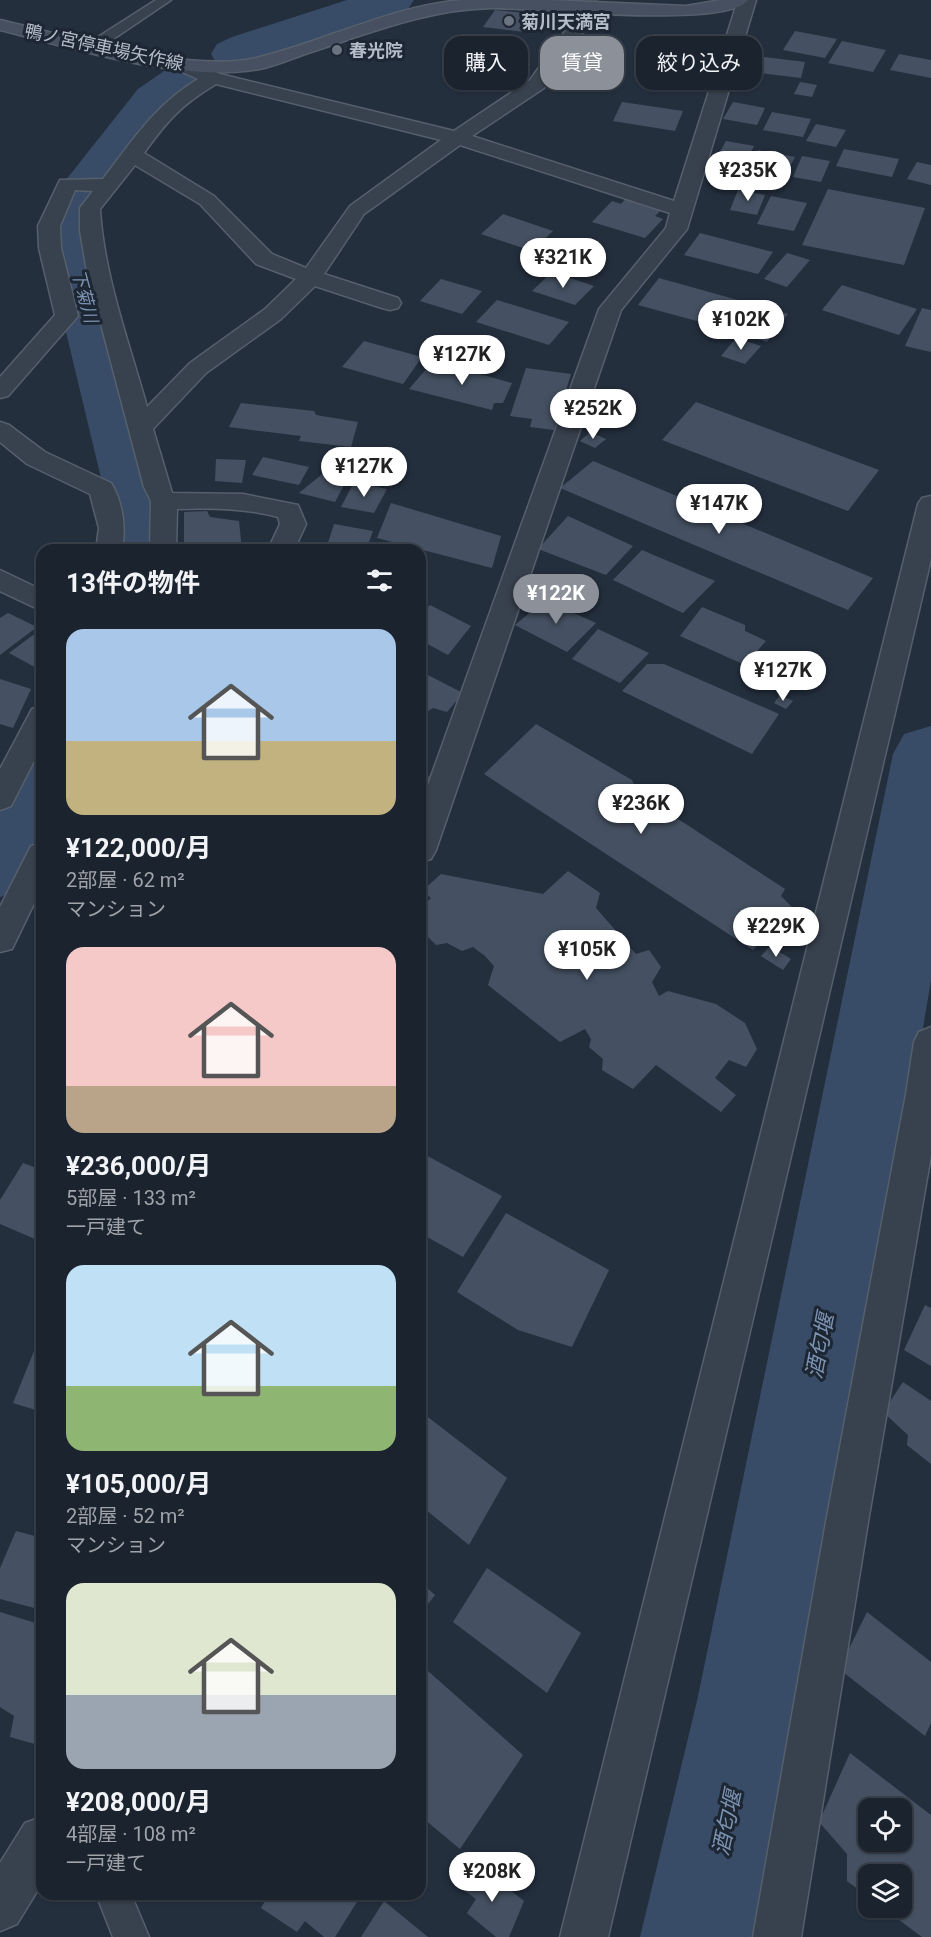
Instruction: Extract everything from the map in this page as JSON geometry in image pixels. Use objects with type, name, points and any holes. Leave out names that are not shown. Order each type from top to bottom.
[{"type":"main road","name":"鴨ノ宮停車場矢作線","points":[[1,26],[185,66],[228,66],[261,63],[381,23],[441,7],[491,3],[686,11],[717,8],[739,0]]},
{"type":"street","points":[[426,832],[610,309],[676,229],[747,0]]},
{"type":"street","points":[[142,426],[198,368],[273,314],[311,277],[357,210],[456,138],[537,84],[592,6]]},
{"type":"street","points":[[185,66],[213,78],[456,138],[682,210]]},
{"type":"street","points":[[164,544],[164,501],[157,487],[98,271],[91,231],[90,208],[162,115],[184,95],[213,78]]},
{"type":"street","points":[[133,155],[207,201],[264,259],[390,303]]},
{"type":"street","points":[[0,391],[67,316],[50,248],[49,226],[67,184],[109,185]]},
{"type":"street","points":[[0,430],[36,458],[102,489],[112,528],[110,544]]},
{"type":"street","points":[[164,501],[213,500],[261,503],[289,511],[293,524],[284,544]]},
{"type":"street","points":[[584,1937],[931,504]]},
{"type":"street","points":[[0,579],[36,599]]},
{"type":"street","points":[[0,798],[36,729]]},
{"type":"street","points":[[0,939],[36,867]]},
{"type":"street","points":[[777,1937],[847,1522],[928,1096],[931,1042]]},
{"type":"street","points":[[0,1907],[36,1850]]},
{"type":"lane","points":[[92,47],[165,0]]},
{"type":"lane","points":[[116,1900],[131,1937]]},
{"type":"building","name":"菊川天満宮","points":[[495,10],[534,14],[524,32],[483,27]]},
{"type":"building","points":[[795,31],[837,39],[825,58],[783,50]]},
{"type":"building","points":[[842,41],[886,50],[873,72],[828,63]]},
{"type":"building","points":[[899,54],[931,60],[931,78],[890,70]]},
{"type":"building","points":[[762,57],[805,62],[801,78],[762,73]]},
{"type":"building","points":[[800,82],[817,85],[812,97],[794,94]]},
{"type":"building","points":[[622,102],[683,111],[675,131],[613,121]]},
{"type":"building","points":[[733,102],[765,108],[757,125],[723,119]]},
{"type":"building","points":[[772,112],[811,119],[803,137],[763,130]]},
{"type":"building","points":[[816,124],[846,130],[836,147],[806,141]]},
{"type":"building","points":[[726,141],[754,146],[744,165],[716,159]]},
{"type":"building","points":[[844,149],[899,159],[892,177],[836,166]]},
{"type":"building","points":[[758,150],[795,157],[787,172],[750,165]]},
{"type":"building","points":[[802,156],[830,161],[821,182],[793,177]]},
{"type":"building","points":[[917,162],[931,165],[931,185],[907,179]]},
{"type":"building","points":[[828,189],[925,208],[904,265],[802,245]]},
{"type":"building","points":[[738,190],[765,195],[757,215],[730,210]]},
{"type":"building","points":[[771,196],[807,203],[794,231],[757,224]]},
{"type":"building","points":[[626,198],[662,209],[655,216],[663,219],[645,238],[592,222],[612,201],[621,204]]},
{"type":"building","points":[[503,214],[553,231],[532,251],[481,234]]},
{"type":"building","points":[[700,233],[773,252],[758,274],[684,255]]},
{"type":"building","points":[[787,253],[810,260],[787,287],[764,279]]},
{"type":"building","points":[[552,272],[594,286],[575,305],[532,291]]},
{"type":"building","points":[[659,278],[745,302],[726,329],[638,305]]},
{"type":"building","points":[[441,279],[482,291],[462,314],[420,301]]},
{"type":"building","points":[[842,285],[917,309],[899,335],[822,310]]},
{"type":"building","points":[[497,300],[569,322],[549,345],[476,322]]},
{"type":"building","points":[[752,303],[788,314],[767,342],[731,331]]},
{"type":"building","points":[[922,308],[931,310],[931,352],[905,346]]},
{"type":"building","points":[[736,338],[761,346],[745,364],[721,356]]},
{"type":"building","points":[[364,341],[422,357],[403,384],[342,367]]},
{"type":"building","points":[[433,361],[512,383],[503,403],[494,403],[492,410],[409,389]]},
{"type":"building","points":[[526,368],[571,374],[554,430],[530,427],[532,419],[510,416]]},
{"type":"building","points":[[696,402],[879,470],[848,511],[662,440]]},
{"type":"building","points":[[241,403],[314,411],[316,415],[358,422],[351,447],[299,441],[301,436],[229,427]]},
{"type":"building","points":[[590,432],[606,439],[595,448],[580,441]]},
{"type":"building","points":[[263,457],[309,467],[299,485],[252,475]]},
{"type":"building","points":[[216,459],[246,460],[242,483],[215,481]]},
{"type":"building","points":[[593,461],[873,578],[848,610],[560,488]]},
{"type":"building","points":[[326,471],[349,476],[335,502],[299,493]]},
{"type":"building","points":[[354,482],[387,489],[374,513],[341,507]]},
{"type":"building","points":[[391,503],[501,536],[492,568],[426,551],[426,544],[400,544],[377,538]]},
{"type":"building","points":[[207,511],[210,517],[239,521],[241,544],[184,543],[184,512]]},
{"type":"building","points":[[568,516],[633,546],[606,575],[538,549]]},
{"type":"building","points":[[334,524],[373,531],[368,544],[328,544]]},
{"type":"building","points":[[642,550],[715,581],[683,613],[613,580]]},
{"type":"building","points":[[545,600],[596,623],[567,652],[515,625]]},
{"type":"building","points":[[430,605],[471,626],[448,655],[426,643],[426,609]]},
{"type":"building","points":[[702,607],[745,625],[745,631],[766,641],[745,665],[680,636]]},
{"type":"building","points":[[8,613],[36,628],[0,655],[0,618]]},
{"type":"building","points":[[598,629],[649,653],[620,683],[572,659]]},
{"type":"building","points":[[33,635],[36,635],[36,668],[9,653]]},
{"type":"building","points":[[647,664],[664,664],[779,714],[752,754],[622,691]]},
{"type":"building","points":[[426,674],[463,693],[447,712],[433,708],[426,712]]},
{"type":"building","points":[[0,679],[31,689],[13,728],[0,724]]},
{"type":"building","points":[[780,695],[793,701],[786,709],[774,703]]},
{"type":"building","points":[[536,724],[632,780],[637,792],[785,889],[781,896],[792,907],[753,950],[484,774]]},
{"type":"building","points":[[568,871],[600,893],[596,908],[636,954],[649,950],[661,967],[652,982],[659,996],[668,991],[716,1004],[745,1023],[757,1049],[746,1067],[729,1060],[715,1078],[736,1095],[721,1112],[656,1065],[633,1089],[602,1070],[603,1059],[589,1047],[591,1039],[585,1029],[560,1042],[488,985],[494,966],[485,956],[473,947],[462,951],[447,943],[436,945],[426,935],[426,903],[431,898],[426,894],[426,887],[441,874],[543,894]]},
{"type":"building","points":[[770,946],[791,959],[783,970],[761,956]]},
{"type":"building","points":[[426,1155],[502,1196],[463,1257],[426,1236]]},
{"type":"building","points":[[23,1163],[36,1168],[36,1239],[0,1224],[0,1200]]},
{"type":"building","points":[[506,1213],[609,1270],[572,1347],[518,1330],[457,1292]]},
{"type":"building","points":[[925,1305],[931,1308],[931,1366],[904,1350]]},
{"type":"building","points":[[34,1351],[36,1352],[36,1410],[13,1403]]},
{"type":"building","points":[[903,1382],[931,1401],[931,1464],[907,1445],[908,1435],[883,1412]]},
{"type":"building","points":[[426,1416],[507,1478],[469,1545],[426,1510]]},
{"type":"building","points":[[16,1531],[36,1536],[36,1608],[0,1599],[0,1568]]},
{"type":"building","points":[[487,1568],[581,1633],[547,1693],[453,1622]]},
{"type":"building","points":[[426,1587],[435,1595],[426,1606]]},
{"type":"building","points":[[0,1612],[36,1623],[36,1744],[10,1737],[14,1716],[0,1707]]},
{"type":"building","points":[[867,1612],[931,1662],[931,1723],[925,1736],[839,1669]]},
{"type":"building","points":[[426,1669],[523,1755],[460,1849],[426,1821]]},
{"type":"building","points":[[850,1753],[909,1798],[858,1798],[858,1852],[912,1852],[912,1800],[931,1815],[931,1937],[922,1937],[896,1918],[912,1918],[912,1864],[858,1864],[858,1889],[847,1881],[847,1854],[819,1822]]},
{"type":"building","points":[[475,1862],[524,1901],[509,1937],[496,1937],[467,1913],[476,1899],[462,1889]]},
{"type":"building","points":[[266,1900],[358,1900],[335,1937],[324,1937],[305,1921],[297,1932],[261,1908]]},
{"type":"building","points":[[384,1901],[428,1937],[361,1937]]},
{"type":"waterway","name":"下菊川","points":[[234,54],[248,47],[392,0]]},
{"type":"waterway","name":"下菊川","points":[[138,544],[140,503],[69,232],[76,200],[155,99],[184,79]]},
{"type":"waterway","name":"酒匂堰","points":[[702,1937],[754,1701],[931,754]]},
{"type":"waterway","name":"下菊川","points":[[0,865],[36,794]]},
{"type":"place","name":"菊川天満宮","points":[[509,21]]},
{"type":"place","name":"春光院","points":[[337,50]]}]
